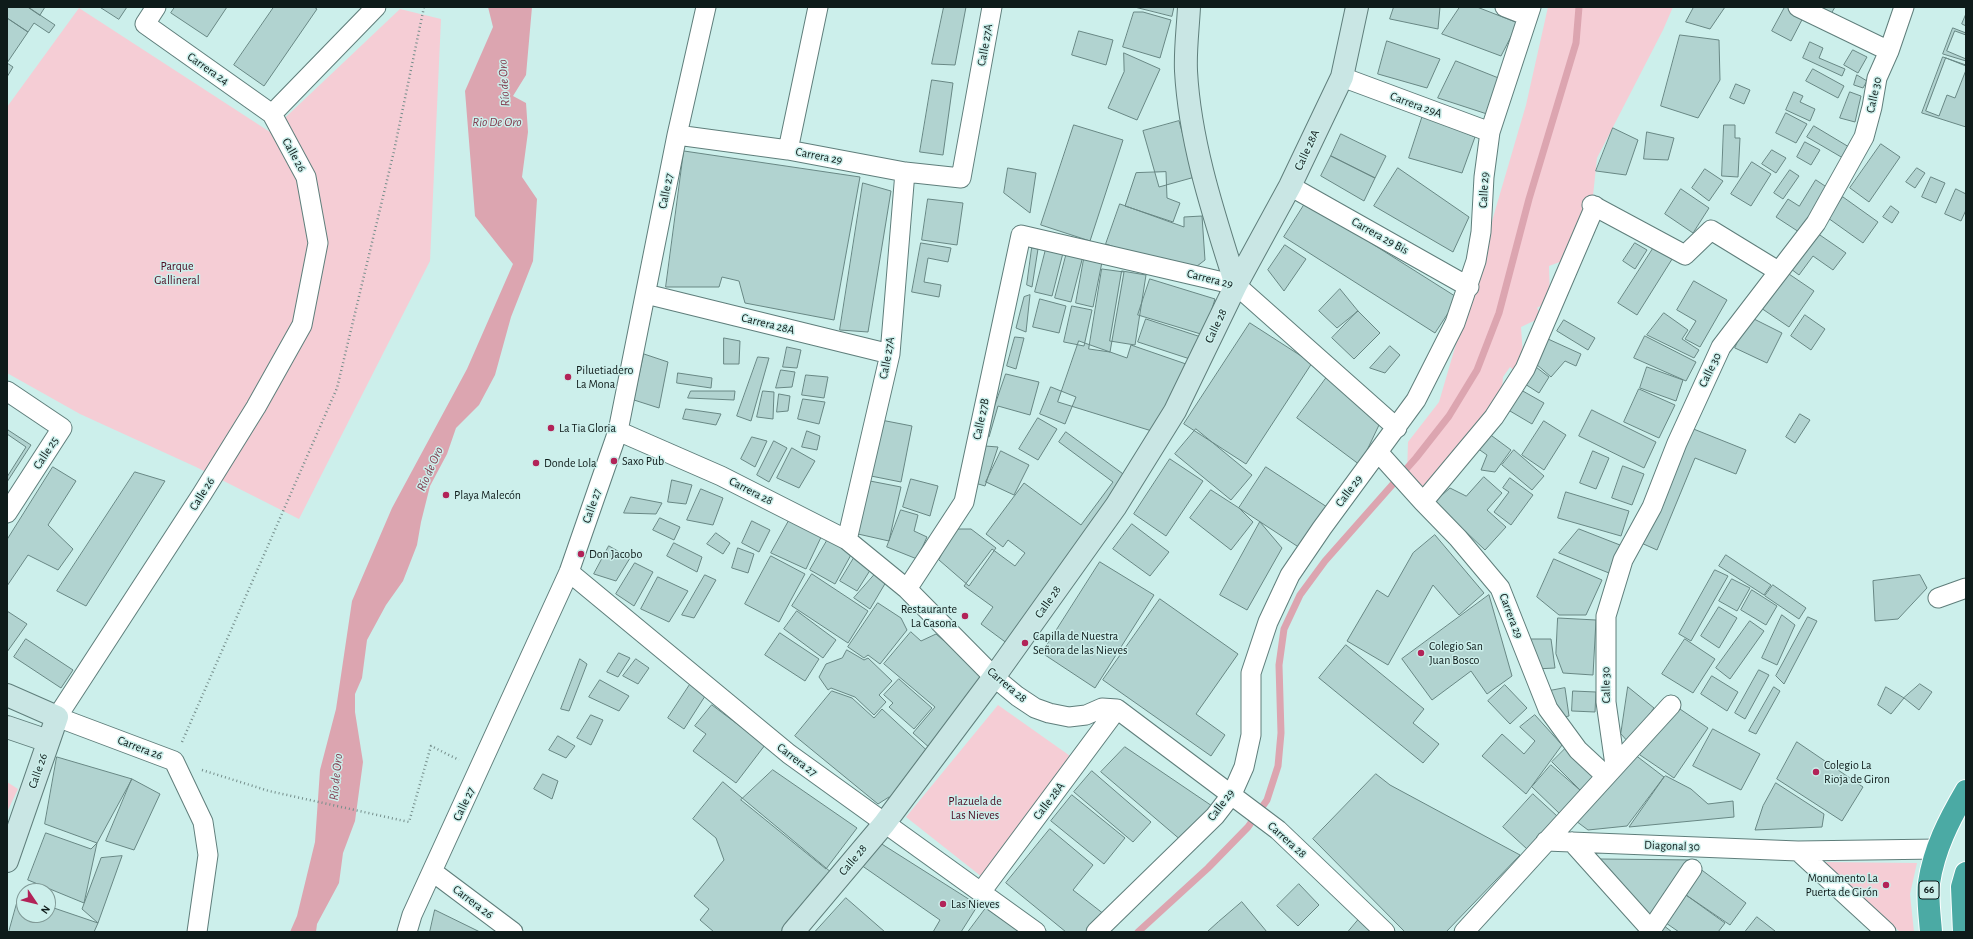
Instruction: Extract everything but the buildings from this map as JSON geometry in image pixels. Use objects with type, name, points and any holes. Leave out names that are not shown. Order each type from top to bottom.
[{"type":"highway","name":"66","points":[[1931,932],[1929,884],[1938,849],[1949,821],[1966,791]]},
{"type":"highway","points":[[1964,932],[1962,887],[1966,874]]},
{"type":"street","name":"Carrera 24","points":[[156,7],[145,24],[272,114]]},
{"type":"street","points":[[272,114],[376,7]]},
{"type":"street","name":"Calle 27","points":[[407,932],[412,915],[569,572],[618,431],[677,135],[706,7]]},
{"type":"street","points":[[788,150],[818,7]]},
{"type":"street","name":"Calle 27A","points":[[961,178],[992,7]]},
{"type":"street","points":[[1190,7],[1186,70],[1193,129],[1215,217],[1236,285]]},
{"type":"street","name":"Calle 28A","points":[[1236,285],[1290,186],[1342,77],[1357,7]]},
{"type":"street","points":[[1505,7],[1529,11]]},
{"type":"street","points":[[1798,7],[1889,51]]},
{"type":"street","name":"Calle 30","points":[[1610,771],[1606,702],[1606,616],[1623,560],[1652,507],[1689,415],[1721,347],[1816,223],[1864,137],[1872,107],[1876,78],[1889,51],[1904,7]]},
{"type":"street","name":"Calle 29","points":[[1096,932],[1216,816],[1232,794],[1244,767],[1251,735],[1251,673],[1268,622],[1290,575],[1322,528],[1397,428],[1416,400],[1436,364],[1455,323],[1469,286],[1476,261],[1481,232],[1484,177],[1490,132],[1529,11]]},
{"type":"street","name":"Carrera 29A","points":[[1342,77],[1490,132]]},
{"type":"street","name":"Calle 26","points":[[7,861],[57,717],[206,488],[256,407],[302,325],[318,243],[306,177],[272,114]]},
{"type":"street","name":"Carrera 29","points":[[677,135],[788,150],[905,172],[961,178]]},
{"type":"street","name":"Calle 27A","points":[[847,540],[890,354],[905,172]]},
{"type":"street","name":"Carrera 29 Bis","points":[[1290,186],[1469,286]]},
{"type":"street","points":[[1420,499],[1494,417],[1525,369],[1593,206],[1685,255],[1710,230],[1778,271]]},
{"type":"street","name":"Carrera 29","points":[[1021,236],[1236,285],[1397,428]]},
{"type":"street","name":"Calle 27B","points":[[907,589],[964,502],[1021,236]]},
{"type":"street","name":"Calle 28","points":[[793,932],[884,824],[994,677],[1116,506],[1175,411],[1236,285]]},
{"type":"street","name":"Carrera 28A","points":[[646,294],[890,354]]},
{"type":"street","name":"Calle 25","points":[[7,391],[62,428],[7,513]]},
{"type":"street","name":"Carrera 28","points":[[618,431],[721,476],[847,540],[907,589],[994,677],[1017,696],[1036,708],[1049,713],[1069,717],[1086,715],[1102,708],[1116,709],[1247,805],[1278,830],[1385,932]]},
{"type":"street","name":"Carrera 29","points":[[1378,452],[1420,499],[1458,538],[1500,588],[1548,709],[1578,750],[1610,771]]},
{"type":"street","name":"Carrera 27","points":[[569,572],[789,754],[884,824],[1036,932]]},
{"type":"street","points":[[1938,598],[1966,588]]},
{"type":"street","name":"Carrera 26","points":[[7,695],[57,717],[174,762],[203,822],[208,856],[197,932]]},
{"type":"street","points":[[1464,932],[1671,705]]},
{"type":"street","name":"Calle 28A","points":[[981,892],[1116,709]]},
{"type":"street","points":[[7,726],[48,741]]},
{"type":"street","name":"Diagonal 30","points":[[1546,841],[1798,851],[1938,849]]},
{"type":"street","points":[[1572,842],[1651,930],[1692,869]]},
{"type":"street","points":[[1798,851],[1886,932]]},
{"type":"street","name":"Carrera 26","points":[[433,872],[513,932]]},
{"type":"path","points":[[424,7],[394,151],[337,388],[174,762],[269,791],[409,822],[431,746],[479,770]]},
{"type":"green space","points":[[1548,7],[1673,7],[1663,30],[1597,158],[1592,205],[1565,260],[1549,266],[1550,300],[1537,308],[1542,317],[1521,327],[1523,356],[1517,373],[1510,367],[1503,377],[1501,401],[1451,471],[1440,466],[1425,488],[1407,474],[1408,442],[1439,402],[1526,105]]},
{"type":"green space","name":"Parque Gallineral","points":[[79,8],[270,132],[400,9],[441,19],[430,261],[299,519],[196,467],[80,414],[7,373],[7,107]]},
{"type":"green space","name":"Plazuela de Las Nieves","points":[[998,705],[1073,758],[982,877],[906,817]]},
{"type":"green space","points":[[7,782],[18,789],[7,812]]},
{"type":"green space","points":[[1822,862],[1917,863],[1910,894],[1914,932],[1900,932]]},
{"type":"water","name":"Rio De Oro","points":[[488,7],[532,7],[526,75],[513,96],[526,103],[528,132],[522,177],[537,199],[533,261],[511,317],[495,375],[479,405],[456,428],[447,454],[430,486],[417,545],[403,581],[386,605],[367,640],[362,678],[355,694],[355,712],[363,762],[355,821],[343,853],[339,883],[317,924],[316,932],[290,932],[297,916],[315,842],[320,770],[336,709],[352,601],[392,508],[467,369],[513,264],[475,216],[465,91],[493,27]]},
{"type":"waterway","points":[[1138,932],[1208,868],[1248,827],[1267,800],[1278,766],[1281,733],[1279,665],[1284,629],[1300,595],[1325,561],[1416,458],[1449,416],[1477,370],[1499,313],[1529,199],[1576,43],[1579,7]]},
{"type":"place","name":"Piluetiadero La Mona","points":[[568,377]]},
{"type":"place","name":"La Tia Gloria","points":[[551,428]]},
{"type":"place","name":"Saxo Pub","points":[[614,461]]},
{"type":"place","name":"Donde Lola","points":[[536,463]]},
{"type":"place","name":"Playa Malecón","points":[[446,495]]},
{"type":"place","name":"Don Jacobo","points":[[581,554]]},
{"type":"place","name":"Restaurante La Casona","points":[[965,616]]},
{"type":"place","name":"Capilla de Nuestra Señora de las Nieves","points":[[1025,643]]},
{"type":"place","name":"Colegio San Juan Bosco","points":[[1421,653]]},
{"type":"place","name":"Colegio La Rioja de Giron","points":[[1816,772]]},
{"type":"place","name":"Monumento La Puerta de Girón","points":[[1886,885]]},
{"type":"place","name":"Las Nieves","points":[[943,904]]},
{"type":"water label","name":"Río de Oro","points":[[504,83]]},
{"type":"water label","name":"Río de Oro","points":[[430,469]]},
{"type":"water label","name":"Río de Oro","points":[[336,777]]}]
